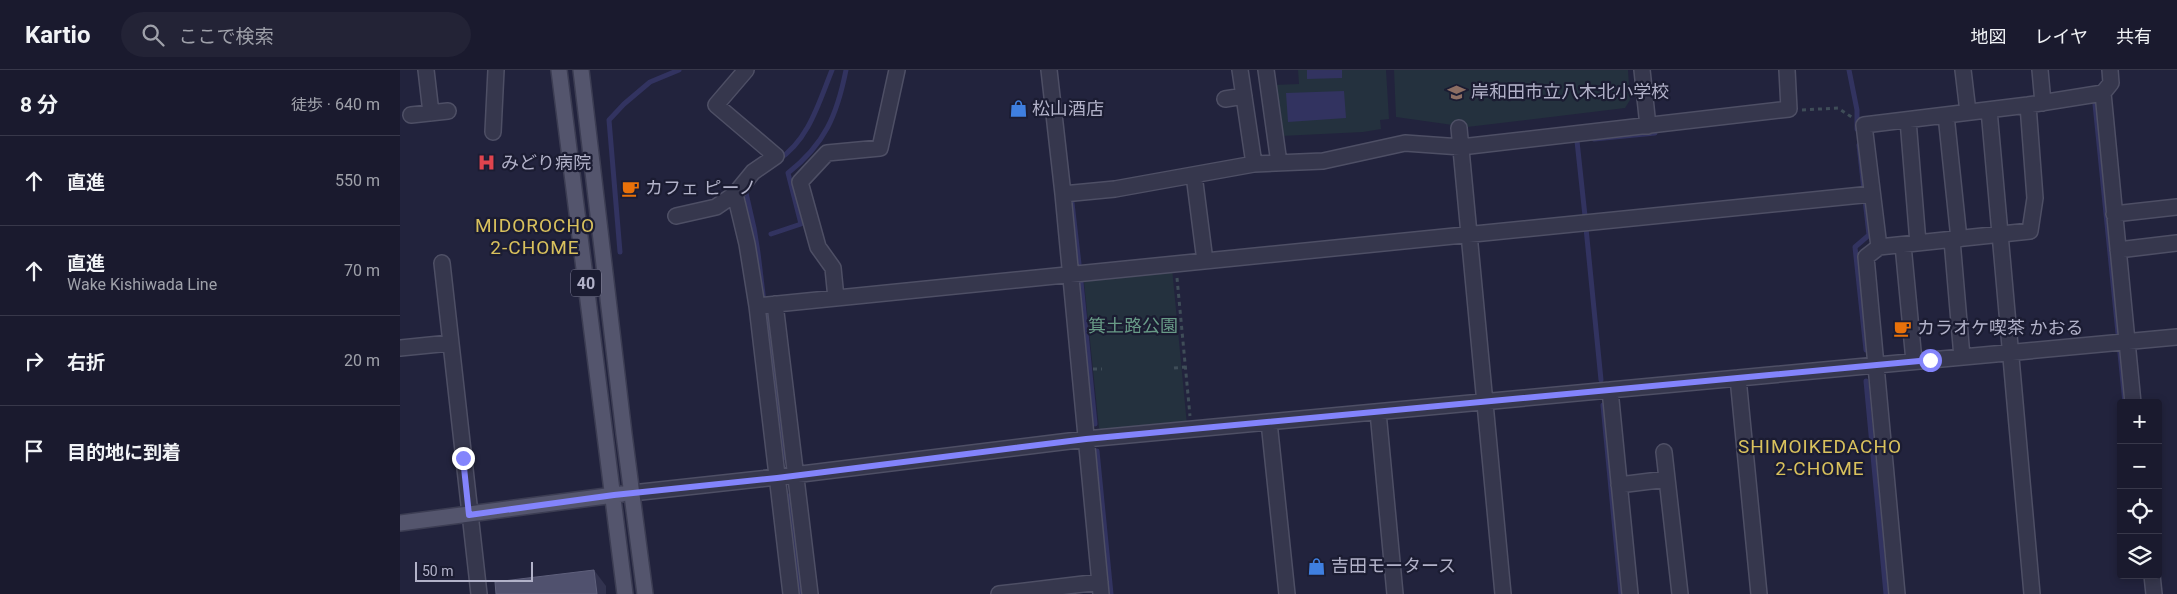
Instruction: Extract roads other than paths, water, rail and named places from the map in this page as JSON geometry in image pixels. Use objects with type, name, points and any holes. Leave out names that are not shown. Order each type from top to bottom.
[{"type":"main road","name":"40","points":[[559,70],[625,594]]},
{"type":"main road","name":"40","points":[[581,70],[645,594]]},
{"type":"main road","points":[[400,523],[632,493]]},
{"type":"street","points":[[426,70],[431,113]]},
{"type":"street","points":[[493,132],[496,70]]},
{"type":"street","points":[[676,216],[716,207],[735,194],[753,172],[776,156],[716,105],[746,70]]},
{"type":"street","points":[[836,298],[833,268],[818,246],[800,182],[827,153],[880,148],[897,70]]},
{"type":"street","points":[[999,594],[1100,588],[1071,275],[1049,70]]},
{"type":"street","points":[[1240,70],[1254,164]]},
{"type":"street","points":[[1266,70],[1279,163]]},
{"type":"street","points":[[1642,70],[1648,126]]},
{"type":"street","points":[[1063,194],[1115,189],[1254,164],[1323,161],[1405,143],[1461,146],[1789,109],[1787,70]]},
{"type":"street","points":[[1963,70],[1968,112]]},
{"type":"street","points":[[1898,594],[1866,257],[1879,248],[2030,231],[2036,198],[2036,104],[2040,70]]},
{"type":"street","points":[[1879,248],[1864,124],[2036,104],[2102,93],[2111,83],[2110,70]]},
{"type":"street","points":[[2102,93],[2133,399]]},
{"type":"street","points":[[1225,99],[1244,96]]},
{"type":"street","points":[[1989,110],[2032,594]]},
{"type":"street","points":[[411,115],[448,111]]},
{"type":"street","points":[[1946,115],[1962,357]]},
{"type":"street","points":[[1908,120],[1914,361]]},
{"type":"street","points":[[1459,128],[1503,594]]},
{"type":"street","points":[[1194,174],[1205,261]]},
{"type":"street","points":[[735,194],[765,306],[796,475],[810,594]]},
{"type":"street","points":[[765,306],[1872,194]]},
{"type":"street","points":[[2114,214],[2177,207]]},
{"type":"street","points":[[2118,250],[2177,243]]},
{"type":"street","points":[[442,263],[479,594]]},
{"type":"street","points":[[765,306],[777,478],[791,594]]},
{"type":"street","points":[[632,493],[777,478],[1086,439],[2177,337]]},
{"type":"street","points":[[400,348],[450,343]]},
{"type":"street","points":[[1738,378],[1759,594]]},
{"type":"street","points":[[1610,390],[1630,594]]},
{"type":"street","points":[[1378,412],[1395,594]]},
{"type":"street","points":[[1269,422],[1287,594]]},
{"type":"street","points":[[1664,452],[1680,594]]},
{"type":"street","points":[[1619,485],[1667,479]]},
{"type":"street","points":[[2152,579],[2154,594]]},
{"type":"waterway","points":[[620,252],[609,120],[624,104],[650,82],[679,70]]},
{"type":"waterway","points":[[778,160],[798,142],[812,120],[832,70]]},
{"type":"waterway","points":[[771,234],[801,224],[788,173],[811,151],[828,128],[838,101],[846,70]]},
{"type":"waterway","points":[[1849,70],[1857,110],[1857,129]]},
{"type":"waterway","points":[[2099,96],[2095,104],[2125,399]]},
{"type":"waterway","points":[[1594,139],[1655,133],[1654,128]]},
{"type":"waterway","points":[[1577,141],[1585,216]]},
{"type":"waterway","points":[[1859,145],[1869,235],[1855,247],[1866,350]]},
{"type":"waterway","points":[[747,188],[746,193],[758,253],[783,458]]},
{"type":"waterway","points":[[1071,194],[1079,264]]},
{"type":"waterway","points":[[1586,228],[1601,380]]},
{"type":"waterway","points":[[1081,282],[1095,424]]},
{"type":"waterway","points":[[1866,381],[1886,594]]},
{"type":"waterway","points":[[1603,405],[1621,594]]},
{"type":"waterway","points":[[1097,451],[1111,594]]},
{"type":"waterway","points":[[788,496],[800,594]]},
{"type":"place","name":"岸和田市立八木北小学校","points":[[1457,92]]},
{"type":"place","name":"松山酒店","points":[[1018,109]]},
{"type":"place","name":"みどり病院","points":[[487,163]]},
{"type":"place","name":"カフェ ピーノ","points":[[631,188]]},
{"type":"place","name":"カラオケ喫茶 かおる","points":[[1903,328]]},
{"type":"place","name":"吉田モータース","points":[[1317,566]]},
{"type":"district","name":"MIDOROCHO 2-CHOME","points":[[535,236]]},
{"type":"district","name":"SHIMOIKEDACHO 2-CHOME","points":[[1820,457]]},
{"type":"park label","name":"箕土路公園","points":[[1133,326]]}]
